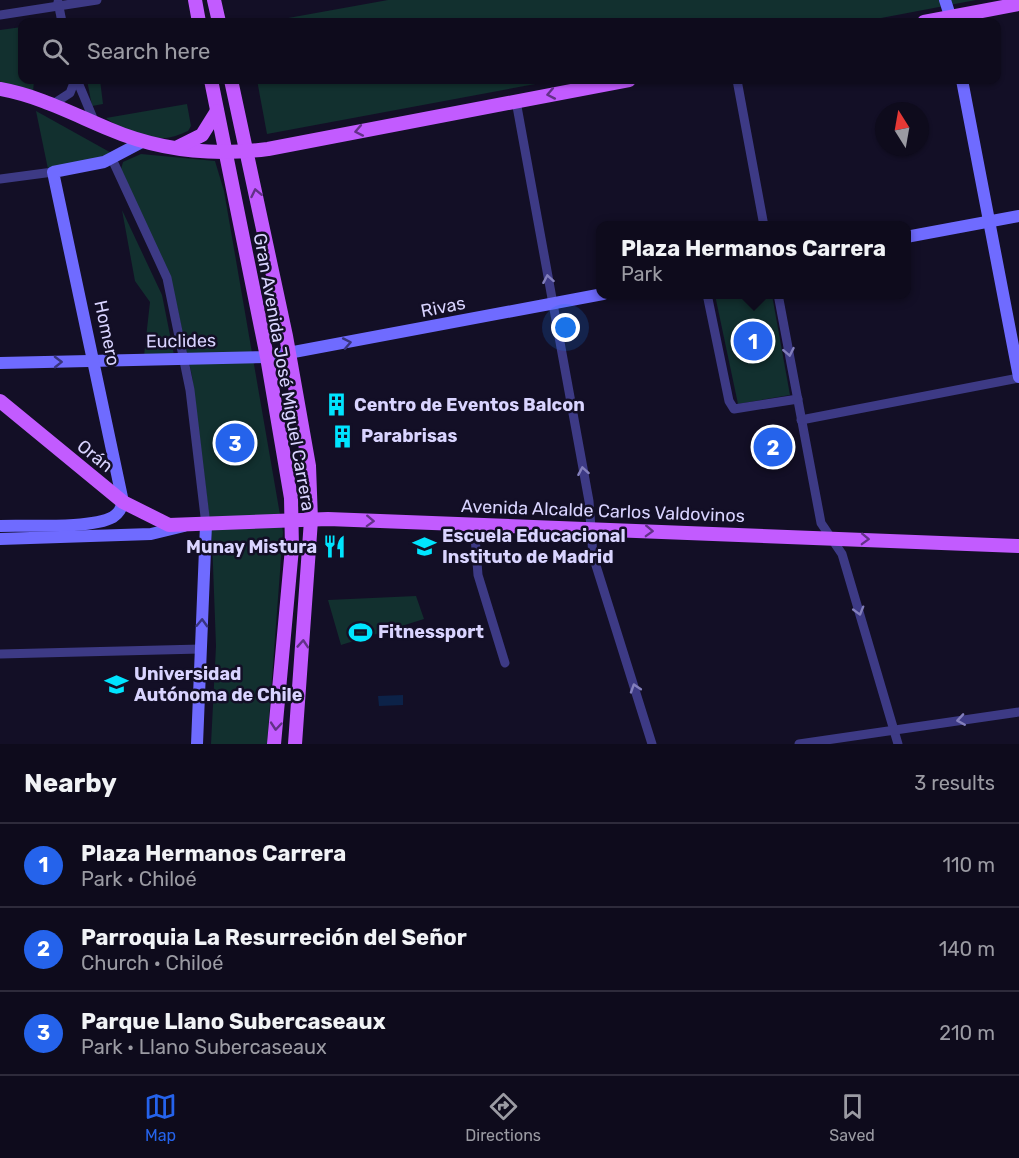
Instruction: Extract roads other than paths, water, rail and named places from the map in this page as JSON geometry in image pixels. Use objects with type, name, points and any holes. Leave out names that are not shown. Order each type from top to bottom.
[{"type":"main road","points":[[195,0],[198,18]]},
{"type":"main road","points":[[214,0],[218,18]]},
{"type":"main road","points":[[960,18],[1019,4]]},
{"type":"main road","name":"Gran Avenida José Miguel Carrera","points":[[212,84],[267,357],[288,479],[292,521],[274,744]]},
{"type":"main road","name":"Gran Avenida José Miguel Carrera","points":[[232,84],[290,354],[309,466],[311,520],[295,744]]},
{"type":"main road","points":[[0,89],[53,104],[142,142],[226,154],[247,152],[607,84]]},
{"type":"main road","points":[[173,148],[189,144],[202,135],[217,111]]},
{"type":"main road","name":"Orán","points":[[0,401],[123,502],[156,520],[180,526]]},
{"type":"main road","name":"Avenida Alcalde Carlos Valdovinos","points":[[180,526],[311,520],[589,528],[1019,546]]},
{"type":"street","points":[[0,15],[58,3],[97,0]]},
{"type":"street","points":[[945,0],[950,18]]},
{"type":"street","points":[[58,3],[61,18]]},
{"type":"street","points":[[53,104],[70,93],[74,84]]},
{"type":"street","points":[[78,84],[95,123]]},
{"type":"street","points":[[738,84],[763,221]]},
{"type":"street","points":[[801,420],[1019,377],[963,84]]},
{"type":"street","points":[[516,101],[589,501],[589,528],[595,564],[652,744]]},
{"type":"street","points":[[0,179],[53,172],[112,159],[142,142]]},
{"type":"street","points":[[112,159],[167,278],[190,390],[206,525],[197,744]]},
{"type":"street","name":"Homero","points":[[53,172],[123,502]]},
{"type":"street","points":[[911,236],[1019,216]]},
{"type":"street","name":"Rivas","points":[[290,354],[596,295]]},
{"type":"street","points":[[708,299],[729,401],[734,409],[798,399]]},
{"type":"street","points":[[779,299],[821,523],[844,561],[898,744]]},
{"type":"street","name":"Euclides","points":[[0,363],[267,357],[290,354]]},
{"type":"street","points":[[0,526],[104,520],[119,513],[123,502]]},
{"type":"street","points":[[474,524],[478,575],[505,663]]},
{"type":"street","name":"Avenida Alcalde Carlos Valdovinos","points":[[0,539],[151,534],[180,526]]},
{"type":"street","points":[[0,654],[201,649]]},
{"type":"street","points":[[799,744],[1019,712]]},
{"type":"water","points":[[403,695],[403,705],[379,706],[378,696]]},
{"type":"place","name":"Plaza Hermanos Carrera","points":[[753,341]]},
{"type":"place","name":"Centro de Eventos Balcon","points":[[336,405]]},
{"type":"place","name":"Parabrisas","points":[[343,436]]},
{"type":"place","name":"Parque Llano Subercaseaux","points":[[235,443]]},
{"type":"place","name":"Parroquia La Resurreción del Señor","points":[[773,447]]},
{"type":"place","name":"Escuela Educacional Instituto de Madrid","points":[[424,546]]},
{"type":"place","name":"Munay Mistura","points":[[335,547]]},
{"type":"place","name":"Fitnessport","points":[[360,632]]},
{"type":"place","name":"Universidad Autónoma de Chile","points":[[116,684]]}]
